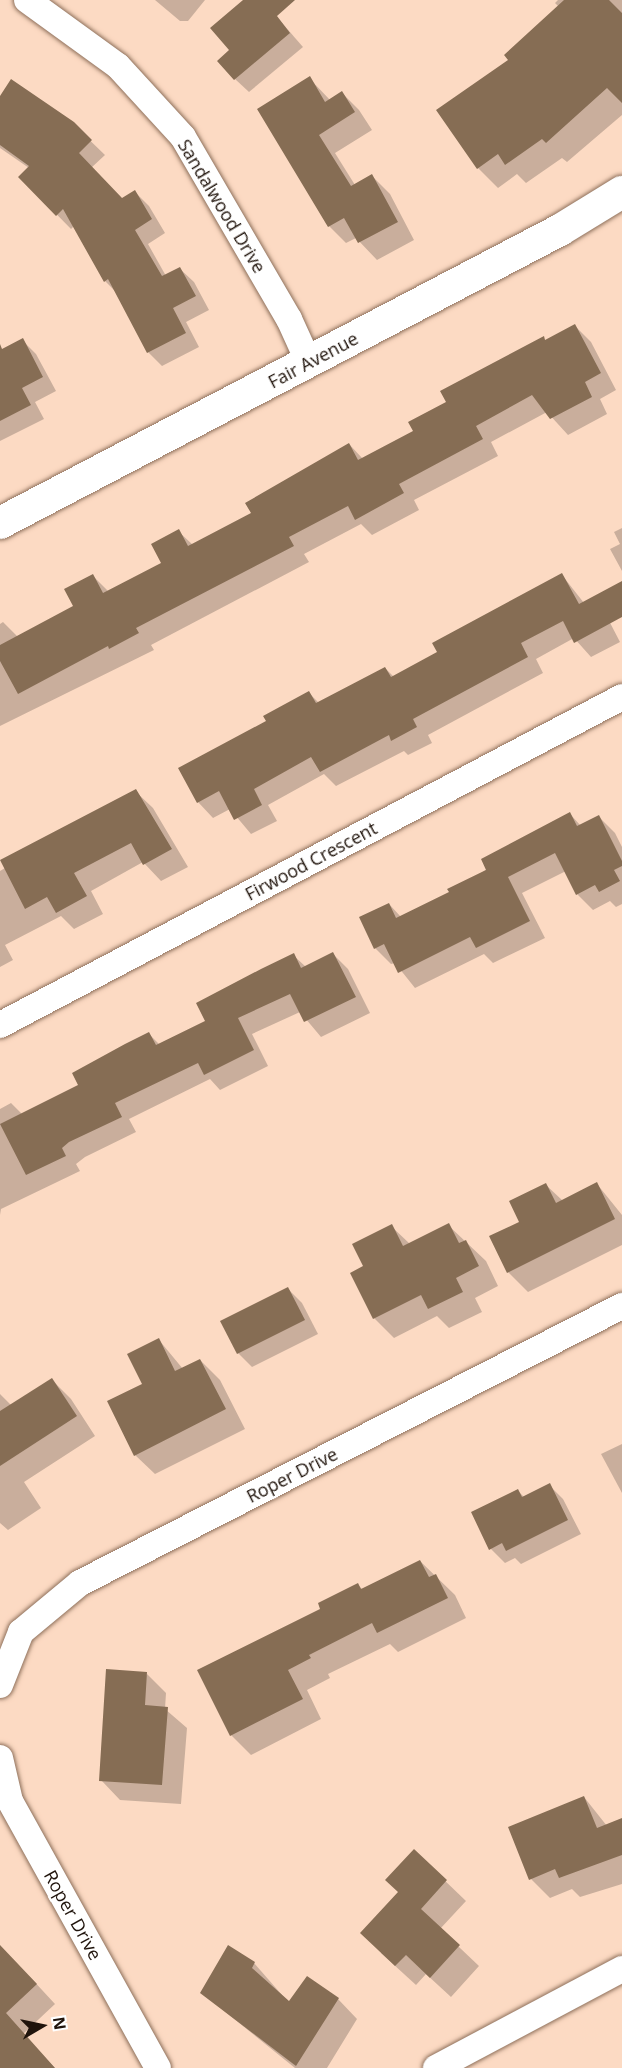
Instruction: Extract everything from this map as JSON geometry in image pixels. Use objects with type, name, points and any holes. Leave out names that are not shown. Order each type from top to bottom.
[{"type":"street","name":"Sandalwood Drive","points":[[27,0],[118,66],[183,137],[289,319],[309,363]]},
{"type":"street","name":"Fair Avenue","points":[[0,523],[561,230],[622,192]]},
{"type":"street","name":"Firwood Crescent","points":[[0,1025],[622,697]]},
{"type":"street","name":"Roper Drive","points":[[0,1685],[21,1632],[80,1583],[622,1306]]},
{"type":"street","name":"Roper Drive","points":[[0,1758],[10,1801],[158,2068]]},
{"type":"street","points":[[436,2068],[622,1968]]},
{"type":"building","points":[[243,0],[295,0],[277,16],[290,33],[234,80],[217,61],[229,50],[210,28]]},
{"type":"building","points":[[564,0],[609,0],[622,13],[622,103],[607,88],[546,143],[542,139],[505,165],[498,154],[477,169],[436,110],[508,60],[504,55]]},
{"type":"building","points":[[310,76],[325,102],[342,91],[355,112],[319,135],[351,186],[372,174],[398,222],[358,243],[344,218],[328,227],[257,109]]},
{"type":"building","points":[[11,79],[74,122],[92,140],[79,153],[122,198],[135,190],[152,219],[135,230],[162,276],[180,267],[196,296],[173,308],[186,333],[147,353],[108,279],[104,282],[63,209],[56,216],[18,177],[29,166],[0,145],[0,96]]},
{"type":"building","points":[[575,324],[601,373],[585,382],[592,397],[550,419],[532,395],[476,426],[483,439],[399,484],[404,493],[355,520],[348,506],[289,537],[294,546],[136,628],[139,633],[109,649],[108,646],[18,694],[0,661],[0,645],[73,606],[64,589],[93,574],[103,593],[161,563],[151,544],[179,529],[188,546],[251,513],[245,503],[349,443],[358,460],[413,431],[408,422],[446,402],[440,391],[544,336],[545,340]]},
{"type":"building","points":[[23,338],[43,377],[22,388],[31,405],[0,421],[0,344],[2,349]]},
{"type":"building","points":[[562,573],[579,604],[622,581],[622,617],[574,643],[563,621],[521,643],[528,657],[413,719],[417,727],[391,741],[389,735],[320,772],[311,757],[254,789],[262,805],[234,820],[219,791],[197,803],[178,768],[266,721],[263,716],[309,691],[316,703],[385,667],[391,677],[437,652],[432,643]]},
{"type":"building","points":[[136,789],[172,849],[143,865],[131,843],[74,873],[87,896],[56,913],[47,897],[25,909],[0,860]]},
{"type":"building","points":[[570,812],[577,826],[599,815],[622,861],[622,866],[614,870],[620,881],[599,892],[595,885],[576,895],[555,853],[508,877],[530,921],[476,948],[470,937],[398,973],[384,944],[374,949],[359,917],[389,903],[396,918],[449,892],[447,889],[486,870],[481,859]]},
{"type":"building","points":[[333,952],[356,997],[304,1022],[290,994],[238,1018],[254,1050],[204,1075],[198,1063],[115,1103],[122,1117],[69,1142],[62,1148],[66,1156],[26,1175],[0,1124],[78,1085],[72,1073],[125,1044],[149,1032],[156,1045],[205,1021],[196,1003],[261,969],[294,953],[301,968]]},
{"type":"building","points":[[597,1182],[615,1219],[507,1273],[489,1236],[519,1222],[509,1201],[546,1183],[556,1203]]},
{"type":"building","points":[[449,1223],[459,1243],[466,1240],[479,1266],[456,1278],[463,1292],[428,1309],[421,1295],[373,1319],[350,1273],[363,1266],[352,1244],[392,1224],[403,1246]]},
{"type":"building","points":[[288,1287],[305,1320],[237,1354],[220,1321]]},
{"type":"building","points":[[159,1338],[175,1371],[200,1359],[226,1409],[134,1456],[107,1401],[142,1384],[127,1354]]},
{"type":"building","points":[[52,1378],[77,1416],[0,1466],[0,1411]]},
{"type":"building","points":[[550,1483],[568,1520],[506,1551],[502,1543],[489,1550],[471,1512],[518,1489],[522,1497]]},
{"type":"building","points":[[420,1560],[429,1577],[436,1574],[448,1598],[377,1633],[372,1623],[309,1655],[311,1658],[288,1670],[303,1699],[230,1736],[197,1670],[320,1609],[318,1603],[358,1583],[361,1589]]},
{"type":"building","points":[[106,1669],[147,1672],[145,1705],[168,1707],[162,1785],[99,1781]]},
{"type":"building","points":[[584,1796],[597,1828],[622,1818],[622,1855],[559,1878],[555,1869],[529,1880],[508,1827]]},
{"type":"building","points":[[414,1849],[447,1880],[421,1909],[460,1945],[430,1978],[406,1955],[395,1966],[360,1933],[398,1892],[385,1880]]},
{"type":"building","points":[[0,1945],[37,1984],[6,2013],[55,2068],[0,2068]]},
{"type":"building","points":[[228,1945],[255,1962],[252,1968],[289,2001],[307,1976],[339,1998],[296,2066],[200,1993]]}]
